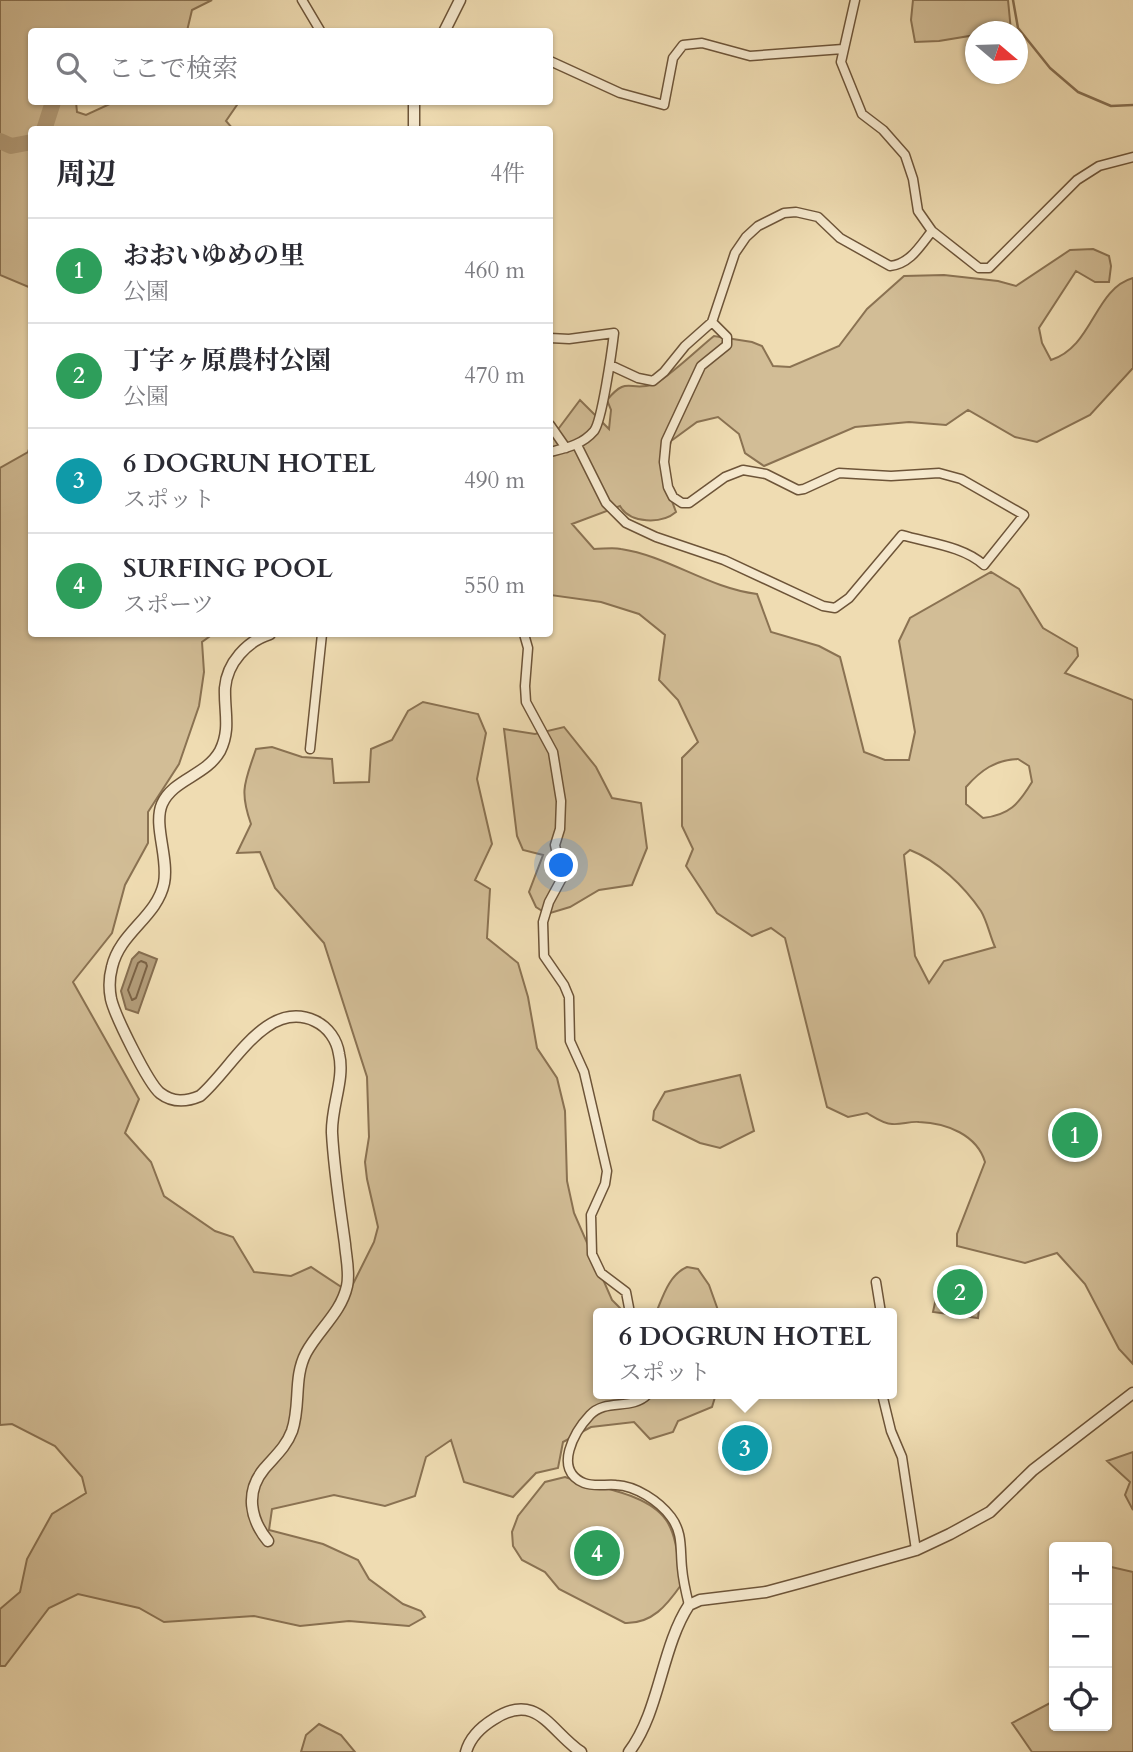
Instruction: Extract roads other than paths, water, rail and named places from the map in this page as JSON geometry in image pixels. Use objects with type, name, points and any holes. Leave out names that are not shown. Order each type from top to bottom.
[{"type":"street","points":[[302,0],[319,28]]},
{"type":"street","points":[[446,28],[460,0]]},
{"type":"street","points":[[855,0],[841,62],[862,114],[883,130],[905,155],[914,179],[918,211],[932,231],[979,268],[989,268],[1077,180],[1099,166],[1133,157]]},
{"type":"street","points":[[553,62],[620,93],[664,105],[673,58],[683,45],[702,43],[750,56],[843,49]]},
{"type":"street","points":[[414,105],[414,126]]},
{"type":"street","points":[[610,365],[638,379],[653,380],[664,372],[685,346],[712,322],[735,253],[746,237],[771,218],[796,212],[818,217],[840,238],[890,266],[907,261],[932,231]]},
{"type":"street","points":[[577,445],[606,503],[626,523],[656,537],[724,559],[822,607],[835,608],[849,598],[902,535],[962,551],[975,556],[984,565],[1024,515],[961,479],[939,473],[891,476],[839,473],[798,490],[765,474],[743,470],[725,477],[695,500],[682,503],[673,497],[668,487],[664,461],[666,441],[701,366],[727,345],[727,337],[712,322]]},
{"type":"street","points":[[553,338],[569,339],[614,333],[597,428],[577,445],[553,452]]},
{"type":"street","points":[[553,429],[566,448]]},
{"type":"street","points":[[263,637],[243,650],[228,674],[225,686],[228,728],[219,752],[198,775],[177,786],[163,802],[159,814],[164,882],[156,904],[118,948],[112,967],[110,988],[115,1010],[152,1084],[162,1094],[174,1100],[188,1101],[200,1096],[263,1028],[278,1019],[294,1016],[319,1023],[332,1035],[340,1054],[332,1133],[348,1282],[340,1307],[319,1332],[302,1362],[296,1388],[295,1416],[284,1448],[263,1470],[252,1495],[254,1520],[268,1541]]},
{"type":"street","points":[[310,749],[322,637]]},
{"type":"street","points":[[525,637],[528,648],[526,702],[553,751],[561,801],[560,829],[555,845],[562,878],[542,922],[544,956],[567,991],[570,1041],[584,1072],[607,1171],[606,1184],[592,1215],[592,1254],[601,1273],[626,1293],[629,1308]]},
{"type":"street","points":[[877,1282],[880,1308]]},
{"type":"street","points":[[629,1752],[643,1724],[674,1639],[690,1605],[695,1601],[766,1592],[916,1550],[990,1512],[1033,1470],[1133,1393]]},
{"type":"street","points":[[640,1399],[634,1403],[604,1406],[595,1410],[572,1439],[568,1461],[572,1472],[580,1481],[629,1487],[667,1512],[676,1524],[681,1539],[682,1572],[690,1605]]},
{"type":"street","points":[[883,1399],[891,1431],[902,1457],[916,1550]]},
{"type":"street","points":[[466,1752],[472,1738],[487,1723],[505,1711],[519,1709],[541,1716],[581,1752]]},
{"type":"water","points":[[139,952],[157,959],[138,1013],[126,1009],[121,991],[132,959]]},
{"type":"waterway","points":[[1013,0],[1018,28],[1050,68],[1078,92],[1111,106],[1133,105]]},
{"type":"waterway","points":[[45,126],[52,105]]},
{"type":"waterway","points":[[0,141],[11,146],[28,143]]},
{"type":"place","name":"おおいゆめの里","points":[[1075,1135]]},
{"type":"place","name":"丁字ヶ原農村公園","points":[[960,1292]]},
{"type":"place","name":"6 DOGRUN HOTEL","points":[[745,1448]]},
{"type":"place","name":"SURFING POOL","points":[[597,1553]]}]
